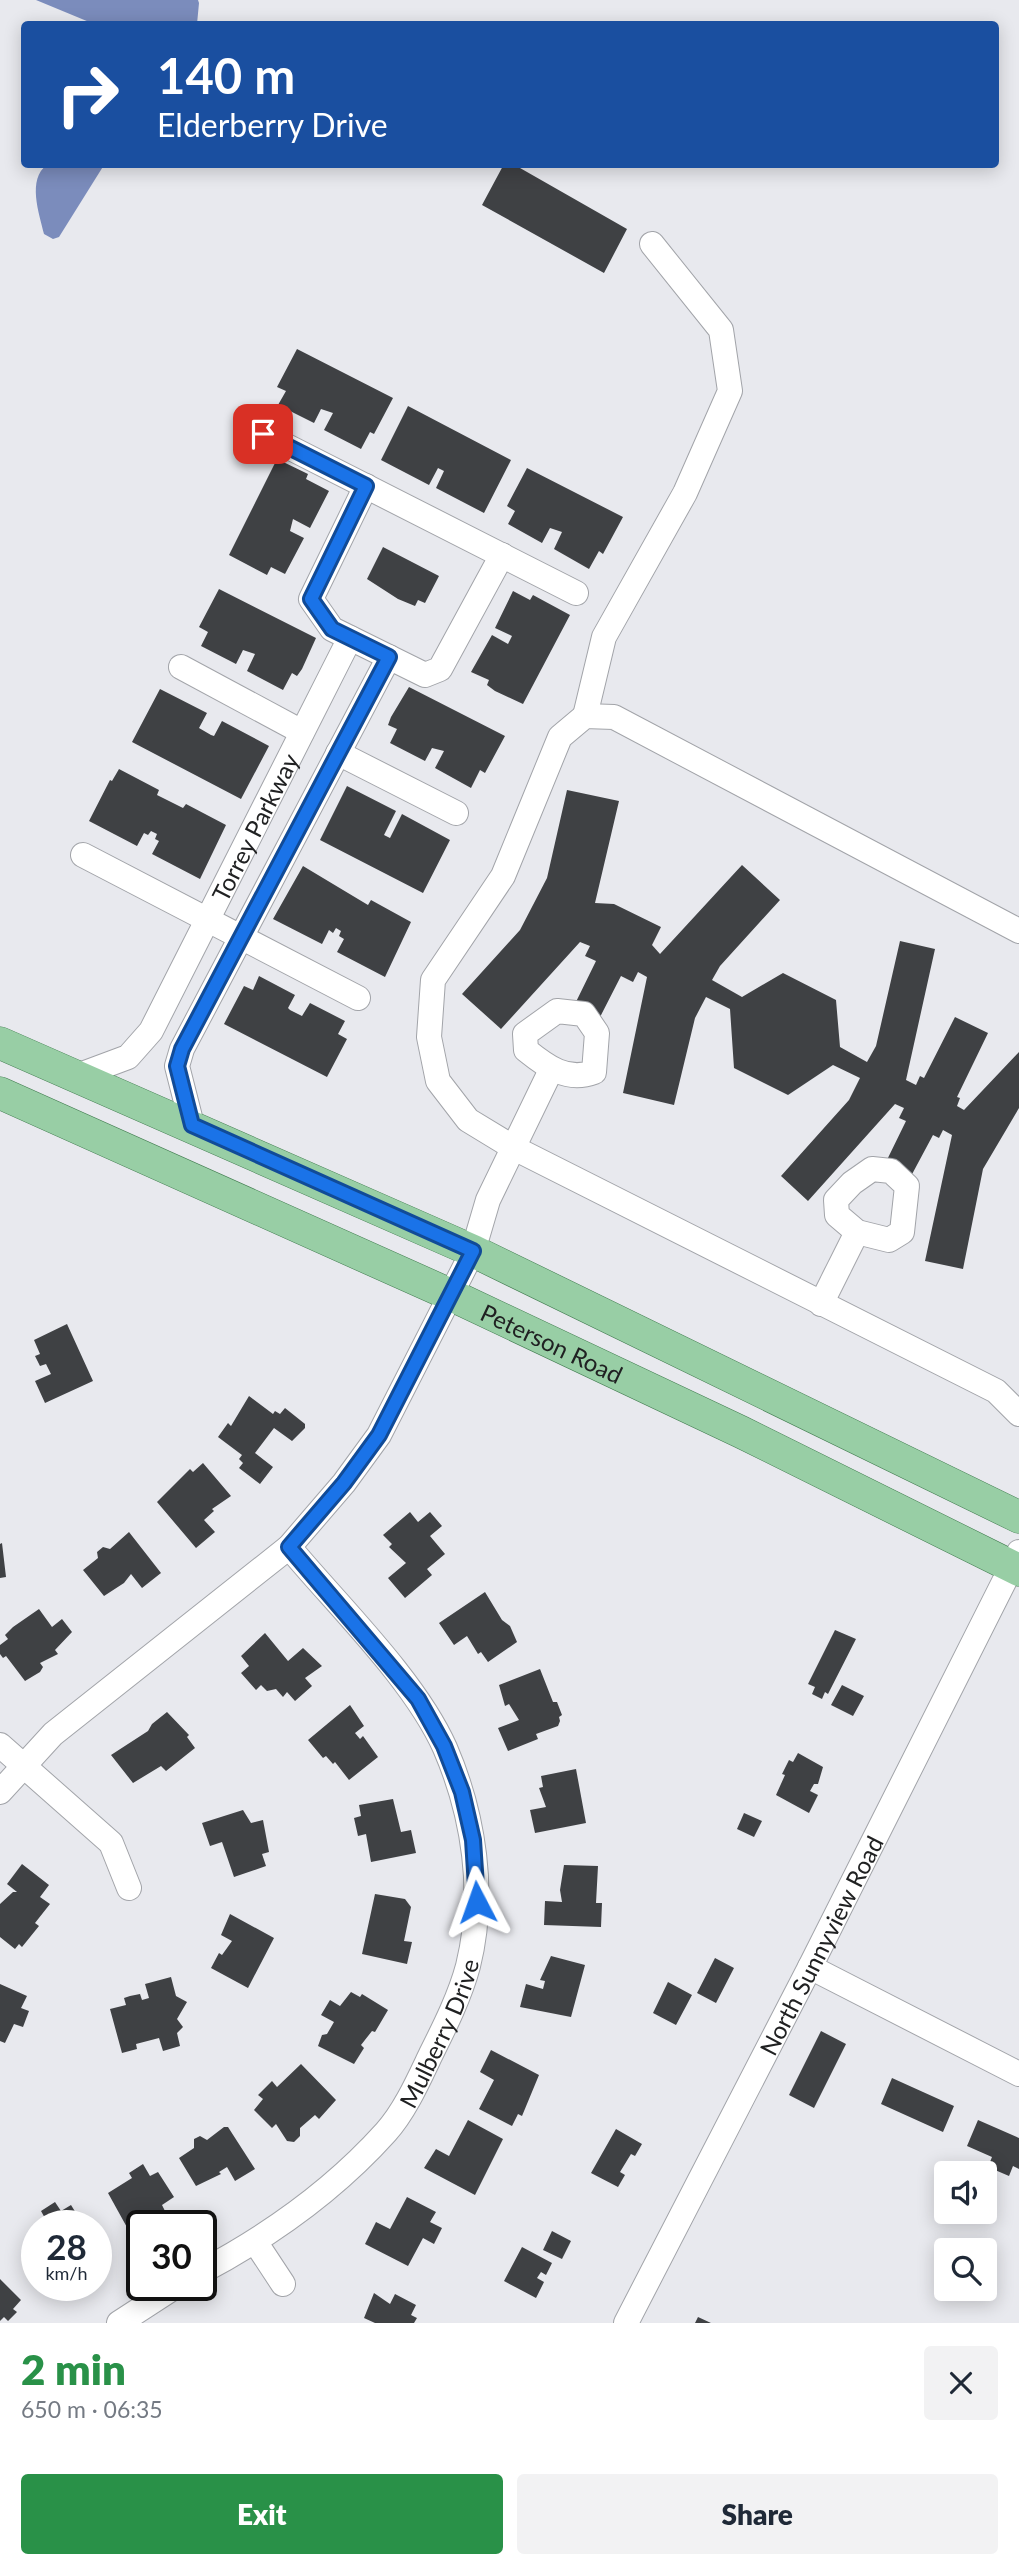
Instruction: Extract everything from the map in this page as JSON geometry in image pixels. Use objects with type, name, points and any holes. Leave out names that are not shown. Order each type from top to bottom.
[{"type":"main road","name":"Peterson Road","points":[[0,1042],[473,1251],[1019,1517]]},
{"type":"main road","name":"Peterson Road","points":[[0,1093],[451,1294],[1017,1563]]},
{"type":"street","points":[[652,244],[721,330],[730,391],[685,493],[604,637],[585,716],[560,737],[503,876],[433,981],[429,1037],[438,1081],[468,1119],[514,1148],[996,1391],[1019,1411]]},
{"type":"street","points":[[263,434],[576,593]]},
{"type":"street","points":[[366,486],[311,599],[332,629],[349,638],[425,675],[440,669],[502,555]]},
{"type":"street","name":"Torrey Parkway","points":[[77,1076],[128,1056],[151,1031],[349,638]]},
{"type":"street","name":"Torrey Parkway","points":[[192,1125],[177,1066],[182,1049],[389,657]]},
{"type":"street","name":"Torrey Parkway","points":[[181,667],[302,732]]},
{"type":"street","points":[[585,716],[614,717],[1019,932]]},
{"type":"street","name":"Torrey Parkway","points":[[338,753],[456,813]]},
{"type":"street","points":[[83,855],[189,908],[206,921]]},
{"type":"street","name":"Torrey Parkway","points":[[206,921],[358,998]]},
{"type":"street","points":[[0,1792],[54,1734],[289,1547],[344,1483],[379,1435],[473,1251],[488,1200],[551,1070]]},
{"type":"street","points":[[821,1304],[857,1233]]},
{"type":"street","name":"Mulberry Drive","points":[[217,2264],[256,2243],[329,2190],[389,2130],[448,2018],[468,1966],[477,1902],[473,1840],[462,1792],[444,1746],[418,1699],[289,1547]]},
{"type":"street","name":"North Sunnyview Road","points":[[626,2323],[1017,1563]]},
{"type":"street","points":[[0,1745],[111,1843],[129,1888]]},
{"type":"street","points":[[810,1967],[1019,2074]]},
{"type":"street","points":[[256,2243],[283,2284]]},
{"type":"street","points":[[119,2323],[153,2301]]},
{"type":"water","points":[[36,0],[198,0],[199,3],[197,21],[87,21]]},
{"type":"water","points":[[44,168],[102,168],[59,237],[53,239],[44,234],[37,207],[36,187]]},
{"type":"building","points":[[502,168],[520,168],[627,229],[604,273],[482,205]]},
{"type":"building","points":[[297,349],[393,398],[374,434],[370,432],[361,449],[324,430],[333,413],[321,409],[314,423],[278,405],[286,391],[277,387]]},
{"type":"building","points":[[408,406],[511,460],[484,513],[436,488],[444,471],[438,468],[429,485],[381,460]]},
{"type":"building","points":[[277,459],[308,474],[306,479],[329,491],[310,528],[293,519],[290,531],[304,538],[285,574],[271,567],[267,575],[229,555]]},
{"type":"building","points":[[527,468],[623,517],[603,554],[599,551],[589,569],[554,549],[562,532],[550,528],[542,543],[508,524],[515,511],[507,506]]},
{"type":"building","points":[[383,547],[439,576],[425,603],[418,600],[415,606],[398,599],[367,579]]},
{"type":"building","points":[[219,589],[316,638],[302,669],[297,676],[292,673],[283,690],[247,671],[255,654],[243,650],[236,664],[201,646],[208,632],[199,627]]},
{"type":"building","points":[[513,591],[530,600],[533,595],[570,615],[523,704],[495,691],[487,685],[489,680],[471,672],[492,635],[508,644],[512,636],[495,628]]},
{"type":"building","points":[[409,687],[505,736],[485,773],[480,770],[471,788],[435,768],[444,751],[432,748],[425,761],[390,743],[397,729],[388,725]]},
{"type":"building","points":[[160,689],[207,713],[199,728],[211,735],[214,736],[222,721],[269,746],[241,799],[132,742]]},
{"type":"building","points":[[119,769],[159,790],[157,795],[183,808],[186,804],[226,825],[200,879],[152,854],[159,841],[155,839],[157,834],[151,831],[148,835],[144,833],[137,846],[89,821],[110,780],[112,781]]},
{"type":"building","points":[[347,786],[396,811],[384,835],[390,838],[402,814],[450,840],[423,893],[320,840]]},
{"type":"building","points":[[567,790],[619,801],[595,903],[614,904],[661,927],[652,945],[660,954],[742,865],[780,900],[720,966],[712,980],[742,997],[783,973],[836,1000],[840,1047],[867,1062],[876,1046],[900,941],[935,949],[906,1080],[916,1085],[920,1076],[924,1078],[955,1017],[988,1033],[957,1097],[960,1098],[957,1106],[964,1110],[1019,1052],[1019,1108],[983,1169],[963,1269],[925,1261],[952,1135],[943,1130],[939,1138],[933,1135],[910,1178],[884,1166],[906,1121],[899,1118],[904,1108],[895,1104],[808,1201],[781,1176],[849,1100],[860,1078],[833,1065],[788,1095],[734,1068],[730,1009],[706,997],[695,1018],[674,1105],[623,1093],[647,977],[638,972],[633,982],[621,976],[598,1021],[573,1008],[596,961],[585,956],[590,946],[580,942],[501,1029],[462,994],[520,930],[547,878]]},
{"type":"building","points":[[303,866],[368,905],[371,900],[411,922],[385,977],[337,952],[344,939],[339,936],[341,931],[336,928],[333,933],[329,930],[322,944],[273,919]]},
{"type":"building","points":[[259,976],[295,995],[288,1008],[290,1010],[302,1016],[310,1003],[345,1021],[338,1034],[347,1039],[327,1077],[224,1024],[244,986],[253,990]]},
{"type":"building","points":[[67,1324],[93,1381],[45,1403],[35,1381],[51,1374],[46,1364],[40,1366],[35,1356],[40,1354],[34,1340]]},
{"type":"building","points":[[249,1396],[273,1414],[275,1411],[280,1414],[285,1408],[305,1424],[305,1428],[292,1441],[274,1428],[255,1453],[273,1467],[260,1484],[239,1468],[243,1463],[239,1459],[242,1455],[218,1437],[228,1423],[231,1426]]},
{"type":"building","points":[[203,1463],[231,1496],[212,1509],[214,1511],[204,1520],[215,1532],[196,1548],[157,1502],[190,1469],[193,1472]]},
{"type":"building","points":[[410,1512],[418,1522],[430,1512],[442,1526],[430,1536],[445,1554],[427,1569],[432,1575],[405,1598],[388,1578],[406,1563],[389,1547],[392,1544],[383,1535]]},
{"type":"building","points":[[129,1532],[161,1573],[142,1588],[131,1574],[124,1583],[104,1596],[83,1570],[98,1558],[97,1552],[103,1547],[110,1549]]},
{"type":"building","points":[[2,1543],[6,1577],[0,1578],[0,1544]]},
{"type":"building","points":[[485,1592],[502,1620],[510,1626],[517,1642],[488,1662],[481,1652],[478,1654],[467,1636],[454,1645],[439,1623]]},
{"type":"building","points":[[39,1609],[52,1627],[62,1619],[72,1632],[55,1650],[58,1654],[40,1663],[43,1667],[40,1672],[25,1681],[6,1656],[3,1658],[0,1654],[0,1645],[8,1639],[5,1635],[13,1627]]},
{"type":"building","points":[[835,1630],[856,1639],[828,1694],[825,1692],[822,1699],[812,1694],[815,1687],[808,1684]]},
{"type":"building","points":[[265,1633],[288,1661],[303,1648],[322,1666],[305,1678],[312,1686],[295,1701],[287,1692],[283,1697],[276,1689],[267,1691],[261,1685],[256,1690],[241,1673],[249,1666],[241,1656]]},
{"type":"building","points":[[540,1669],[553,1702],[557,1702],[562,1715],[559,1717],[560,1721],[558,1726],[536,1734],[538,1739],[508,1751],[498,1728],[519,1720],[509,1704],[505,1706],[499,1685]]},
{"type":"building","points":[[842,1685],[864,1696],[853,1716],[831,1705]]},
{"type":"building","points":[[350,1705],[364,1726],[355,1733],[360,1739],[363,1736],[378,1757],[349,1780],[335,1762],[333,1764],[326,1756],[323,1758],[308,1740]]},
{"type":"building","points":[[167,1712],[189,1735],[187,1737],[195,1748],[166,1771],[161,1766],[133,1783],[111,1755],[148,1731],[152,1724]]},
{"type":"building","points":[[798,1753],[823,1767],[818,1784],[814,1784],[810,1791],[818,1795],[809,1813],[776,1795],[789,1760],[793,1762]]},
{"type":"building","points":[[576,1769],[586,1823],[535,1833],[530,1810],[546,1807],[539,1788],[543,1787],[541,1776]]},
{"type":"building","points":[[393,1799],[401,1832],[411,1830],[416,1853],[371,1862],[366,1834],[358,1836],[354,1818],[361,1816],[359,1805]]},
{"type":"building","points":[[243,1810],[251,1823],[263,1820],[269,1852],[262,1854],[266,1866],[234,1877],[222,1842],[210,1846],[202,1823]]},
{"type":"building","points":[[744,1813],[762,1821],[754,1837],[737,1829]]},
{"type":"building","points":[[22,1864],[49,1885],[40,1897],[50,1904],[35,1923],[39,1926],[22,1947],[19,1944],[15,1949],[0,1937],[0,1904],[13,1892],[17,1892],[7,1884]]},
{"type":"building","points":[[564,1865],[598,1866],[596,1903],[602,1903],[601,1927],[544,1925],[545,1901],[562,1902],[560,1890]]},
{"type":"building","points":[[375,1894],[405,1899],[411,1907],[404,1941],[412,1942],[407,1964],[362,1954]]},
{"type":"building","points":[[230,1914],[274,1938],[248,1988],[211,1968],[219,1953],[222,1955],[232,1941],[221,1935]]},
{"type":"building","points":[[551,1956],[585,1965],[571,2017],[520,2007],[526,1984],[543,1989],[545,1981],[540,1980]]},
{"type":"building","points":[[715,1958],[734,1968],[716,2003],[697,1993]]},
{"type":"building","points":[[171,1977],[176,1996],[187,2002],[177,2019],[183,2027],[177,2033],[180,2046],[163,2051],[159,2038],[136,2044],[137,2049],[122,2053],[110,2009],[126,2005],[124,1998],[130,1996],[140,1994],[142,2000],[149,1998],[145,1984]]},
{"type":"building","points":[[668,1982],[692,1995],[676,2025],[653,2013]]},
{"type":"building","points":[[0,1984],[27,1996],[21,2008],[29,2011],[23,2027],[14,2024],[5,2043],[0,2041]]},
{"type":"building","points":[[351,1992],[360,1997],[362,1994],[388,2010],[375,2032],[372,2031],[361,2045],[364,2048],[354,2064],[318,2046],[322,2035],[327,2034],[334,2022],[321,2015],[330,2000],[340,2006]]},
{"type":"building","points":[[821,2031],[846,2044],[814,2108],[789,2095]]},
{"type":"building","points":[[491,2050],[539,2075],[522,2116],[518,2114],[512,2126],[479,2109],[494,2080],[480,2072]]},
{"type":"building","points":[[301,2064],[336,2100],[319,2119],[315,2115],[300,2128],[300,2136],[294,2142],[287,2141],[276,2124],[272,2128],[254,2110],[263,2099],[258,2095],[272,2081],[277,2087]]},
{"type":"building","points":[[892,2078],[954,2106],[943,2132],[881,2104]]},
{"type":"building","points":[[468,2120],[503,2139],[475,2195],[424,2168],[436,2149],[449,2156]]},
{"type":"building","points":[[978,2120],[1019,2138],[1019,2169],[1013,2166],[1009,2176],[997,2171],[997,2161],[990,2161],[992,2157],[967,2146]]},
{"type":"building","points":[[224,2127],[228,2127],[255,2169],[235,2181],[227,2167],[219,2172],[221,2174],[196,2186],[179,2158],[194,2148],[194,2139],[200,2136],[207,2140]]},
{"type":"building","points":[[616,2129],[642,2144],[635,2156],[631,2154],[620,2172],[625,2175],[618,2187],[591,2173]]},
{"type":"building","points":[[143,2164],[150,2176],[158,2172],[174,2197],[162,2205],[164,2210],[126,2210],[126,2226],[108,2193],[132,2178],[129,2173]]},
{"type":"building","points":[[407,2197],[436,2212],[430,2222],[442,2228],[434,2244],[423,2238],[408,2266],[365,2244],[376,2222],[390,2229]]},
{"type":"building","points":[[55,2202],[60,2210],[43,2210]]},
{"type":"building","points":[[552,2231],[571,2241],[562,2259],[543,2250]]},
{"type":"building","points":[[522,2247],[552,2263],[546,2275],[541,2272],[537,2278],[544,2282],[536,2298],[504,2281]]},
{"type":"building","points":[[0,2279],[21,2300],[13,2309],[17,2312],[8,2321],[4,2317],[0,2321]]},
{"type":"building","points":[[374,2293],[390,2304],[395,2294],[416,2305],[411,2315],[417,2318],[414,2323],[375,2323],[364,2318]]},
{"type":"building","points":[[698,2317],[711,2323],[695,2323]]},
{"type":"route","points":[[263,434],[366,486],[311,599],[332,629],[389,657],[182,1049],[177,1066],[192,1125],[473,1251],[379,1435],[344,1483],[289,1547],[418,1699],[444,1746],[462,1792],[473,1840],[477,1902]]}]
